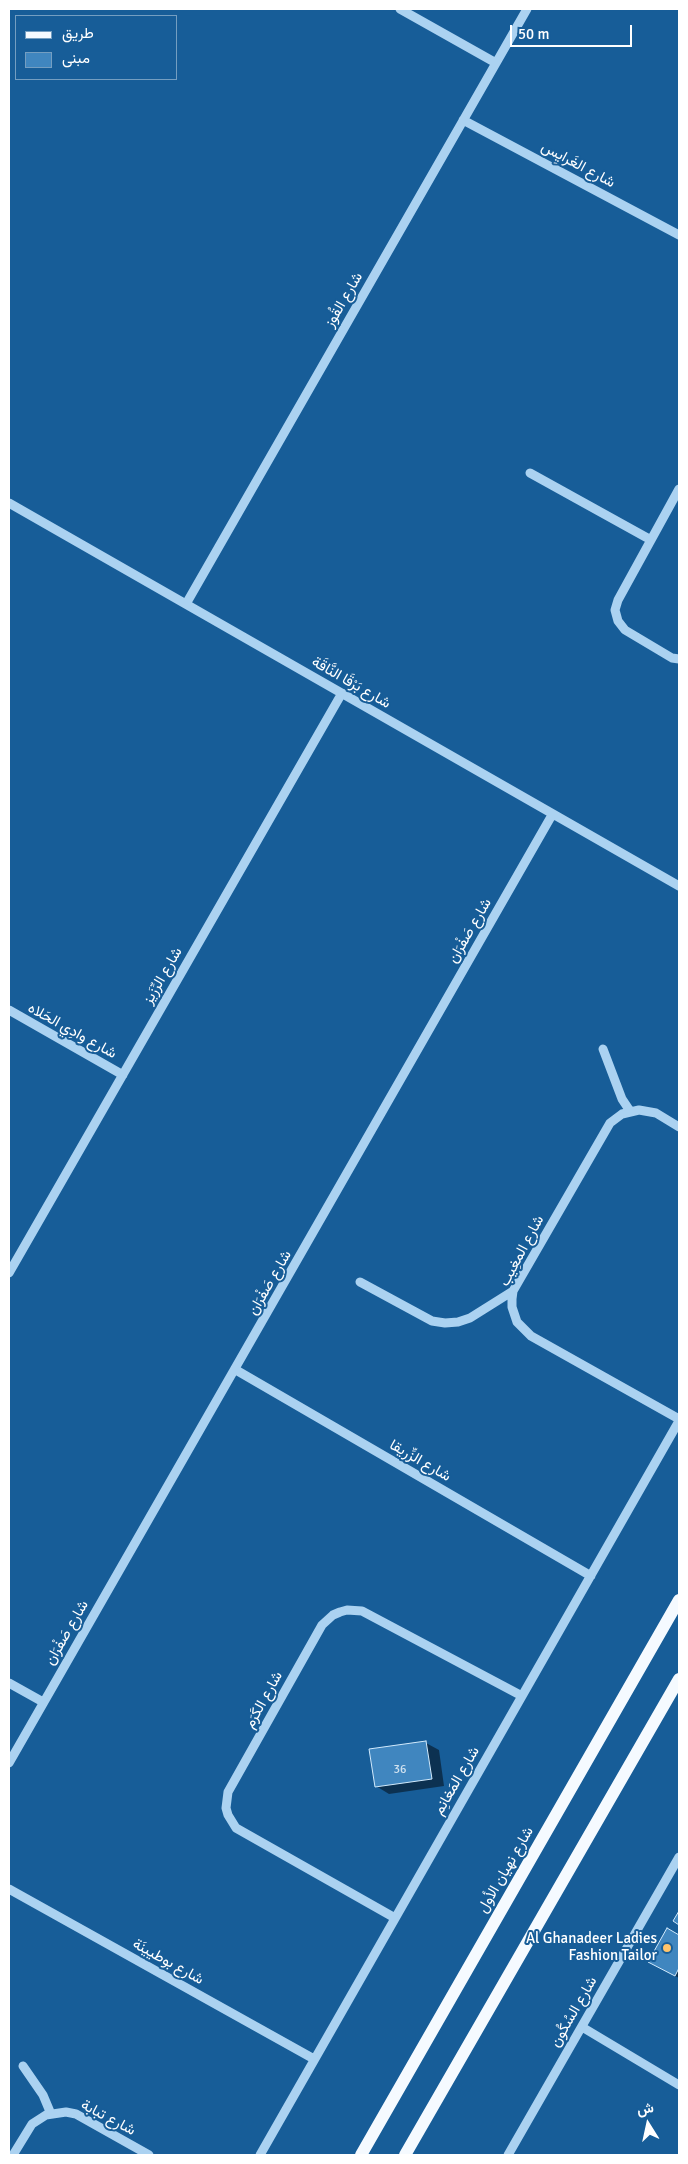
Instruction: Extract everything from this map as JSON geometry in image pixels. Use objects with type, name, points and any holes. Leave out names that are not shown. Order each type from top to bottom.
[{"type":"main road","name":"شارع نهيان الأول","points":[[361,2155],[679,1600]]},
{"type":"main road","points":[[405,2155],[679,1679]]},
{"type":"street","points":[[400,9],[496,63]]},
{"type":"street","name":"شارع القُوز","points":[[186,604],[527,9]]},
{"type":"street","name":"شارع الغَرايِس","points":[[463,120],[679,235]]},
{"type":"street","points":[[530,473],[651,540]]},
{"type":"street","points":[[679,489],[618,600],[615,610],[616,616],[625,630],[672,658],[679,659]]},
{"type":"street","name":"شارع بَرْقَا النَّاقَة","points":[[9,503],[679,886]]},
{"type":"street","name":"شارع الرِّزَيز","points":[[9,1273],[342,693]]},
{"type":"street","name":"شارع صَفْرَان","points":[[9,1763],[236,1370],[552,815]]},
{"type":"street","name":"شارع وادِي الحَلاه","points":[[9,1010],[123,1075]]},
{"type":"street","points":[[603,1049],[622,1099],[630,1112],[638,1110],[656,1113],[679,1127]]},
{"type":"street","name":"شارع المغِيب","points":[[630,1112],[616,1118],[605,1129],[513,1292],[512,1307],[514,1315],[526,1332],[679,1420]]},
{"type":"street","points":[[360,1282],[432,1321],[445,1323],[458,1322],[470,1318],[513,1292]]},
{"type":"street","name":"شارع الزِّريقا","points":[[236,1370],[591,1576]]},
{"type":"street","name":"شارع المَغانِم","points":[[260,2155],[679,1420]]},
{"type":"street","name":"شارع الكَرَم","points":[[395,1918],[236,1828],[228,1815],[226,1800],[228,1792],[322,1625],[333,1615],[340,1612],[362,1612],[522,1696]]},
{"type":"street","points":[[9,1682],[43,1702]]},
{"type":"street","name":"شارع السُكُون","points":[[508,2155],[679,1857]]},
{"type":"street","name":"شارع بوطيينَة","points":[[9,1889],[314,2059]]},
{"type":"street","points":[[582,2027],[679,2086]]},
{"type":"street","points":[[13,2155],[32,2124],[38,2119],[51,2114],[42,2095],[23,2066]]},
{"type":"street","name":"شارع تبابة","points":[[51,2114],[66,2112],[76,2114],[148,2155]]},
{"type":"building","points":[[426,1741],[432,1779],[375,1787],[369,1749]]},
{"type":"building","points":[[679,1911],[679,1925],[673,1921]]},
{"type":"building","points":[[667,1928],[679,1935],[679,1968],[675,1976],[648,1962]]},
{"type":"place","name":"Al Ghanadeer Ladies Fashion Tailor","points":[[667,1948]]}]
